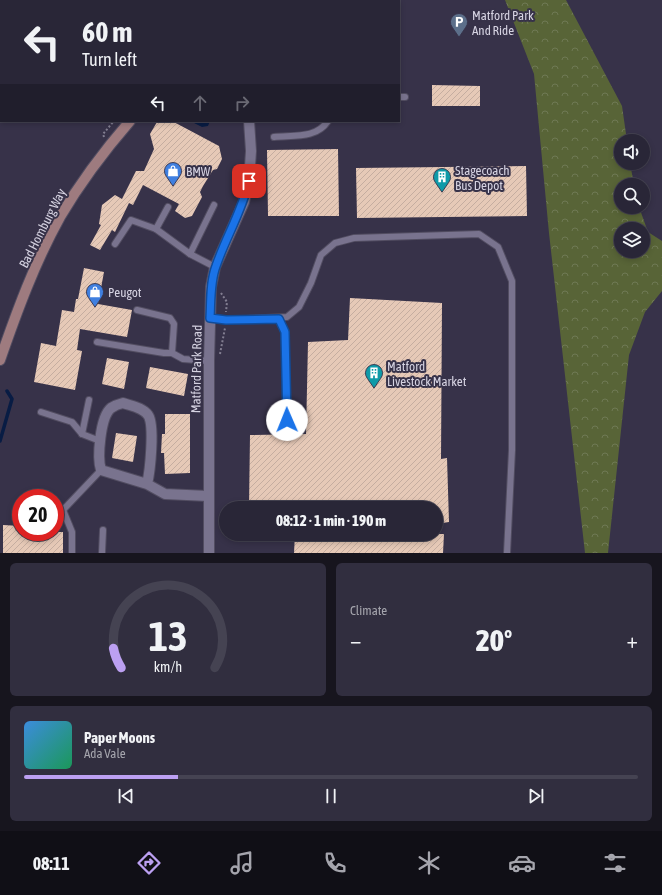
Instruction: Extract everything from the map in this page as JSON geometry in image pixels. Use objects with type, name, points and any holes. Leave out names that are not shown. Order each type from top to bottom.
[{"type":"main road","name":"Bad Homburg Way","points":[[0,360],[33,273],[60,218],[106,148],[129,122]]},
{"type":"street","name":"Matford Park Road","points":[[209,553],[209,361],[211,287],[215,267],[244,202],[249,181],[251,151],[249,122]]},
{"type":"street","points":[[146,484],[150,469],[150,420],[144,411],[123,403],[111,408],[107,412],[98,458],[101,470],[146,484],[165,494],[208,496]]},
{"type":"lane","points":[[274,136],[312,134],[322,129],[327,122]]},
{"type":"lane","points":[[190,254],[214,205]]},
{"type":"lane","points":[[156,229],[168,207]]},
{"type":"lane","points":[[115,244],[131,220],[156,229],[190,254],[215,267]]},
{"type":"lane","points":[[210,318],[226,320],[279,319],[287,317],[299,307],[311,283],[321,255],[335,244],[354,238],[479,234],[498,247],[512,281],[512,450],[507,553]]},
{"type":"lane","points":[[137,310],[170,318],[174,324],[172,353]]},
{"type":"lane","points":[[279,319],[285,332],[287,420]]},
{"type":"lane","points":[[97,342],[172,353],[183,359],[209,361]]},
{"type":"lane","points":[[82,434],[89,400]]},
{"type":"lane","points":[[41,412],[72,422],[82,434],[100,442]]},
{"type":"lane","points":[[64,509],[101,470]]},
{"type":"lane","points":[[64,512],[72,532],[72,553]]},
{"type":"lane","points":[[102,553],[103,530]]},
{"type":"path","points":[[220,356],[226,320],[227,302],[221,290]]},
{"type":"green space","points":[[505,0],[566,0],[622,106],[626,134],[614,134],[614,170],[631,170],[633,178],[614,178],[614,214],[642,214],[644,222],[614,222],[614,258],[650,258],[650,233],[662,241],[662,291],[645,312],[629,355],[608,553],[585,553],[549,233],[534,74]]},
{"type":"water","points":[[192,122],[210,122],[208,126],[202,127]]},
{"type":"building","points":[[432,85],[480,86],[480,106],[432,106]]},
{"type":"building","name":"BMW","points":[[157,122],[174,122],[219,146],[222,159],[217,169],[213,170],[203,186],[200,192],[202,197],[192,216],[185,218],[175,211],[179,204],[143,185],[133,205],[129,203],[115,232],[112,230],[100,250],[90,245],[101,225],[99,224],[102,205],[115,195],[122,199],[136,171],[144,171],[154,149],[150,134]]},
{"type":"building","points":[[338,149],[339,216],[268,216],[267,150]]},
{"type":"building","name":"Stagecoach Bus Depot","points":[[526,166],[527,216],[357,218],[356,168]]},
{"type":"building","points":[[84,268],[104,272],[98,304],[132,310],[127,337],[80,329],[77,350],[82,351],[75,390],[34,382],[41,343],[56,346],[62,310],[74,312]]},
{"type":"building","name":"Matford Livestock Market","points":[[350,298],[442,303],[441,459],[447,458],[449,522],[443,523],[443,501],[249,501],[250,435],[306,434],[308,342],[348,340]]},
{"type":"building","points":[[107,358],[129,362],[124,389],[102,384]]},
{"type":"building","points":[[150,367],[188,374],[184,396],[146,388]]},
{"type":"building","points":[[165,414],[190,414],[190,473],[165,474],[164,453],[161,453],[162,434],[165,434]]},
{"type":"building","points":[[116,433],[137,436],[133,462],[112,458]]},
{"type":"building","points":[[3,525],[12,526],[12,541],[63,541],[63,553],[3,553]]},
{"type":"building","points":[[444,534],[443,553],[294,553],[295,541],[443,541]]},
{"type":"waterway","points":[[0,441],[12,399],[7,391]]},
{"type":"place","name":"Matford Park And Ride","points":[[459,37]]},
{"type":"place","name":"BMW","points":[[173,186]]},
{"type":"place","name":"Stagecoach Bus Depot","points":[[442,192]]},
{"type":"place","name":"Peugot","points":[[95,307]]},
{"type":"place","name":"Matford Livestock Market","points":[[374,388]]},
{"type":"route","points":[[249,181],[244,202],[215,267],[211,287],[210,318],[226,320],[279,319],[285,332],[287,420]]}]
